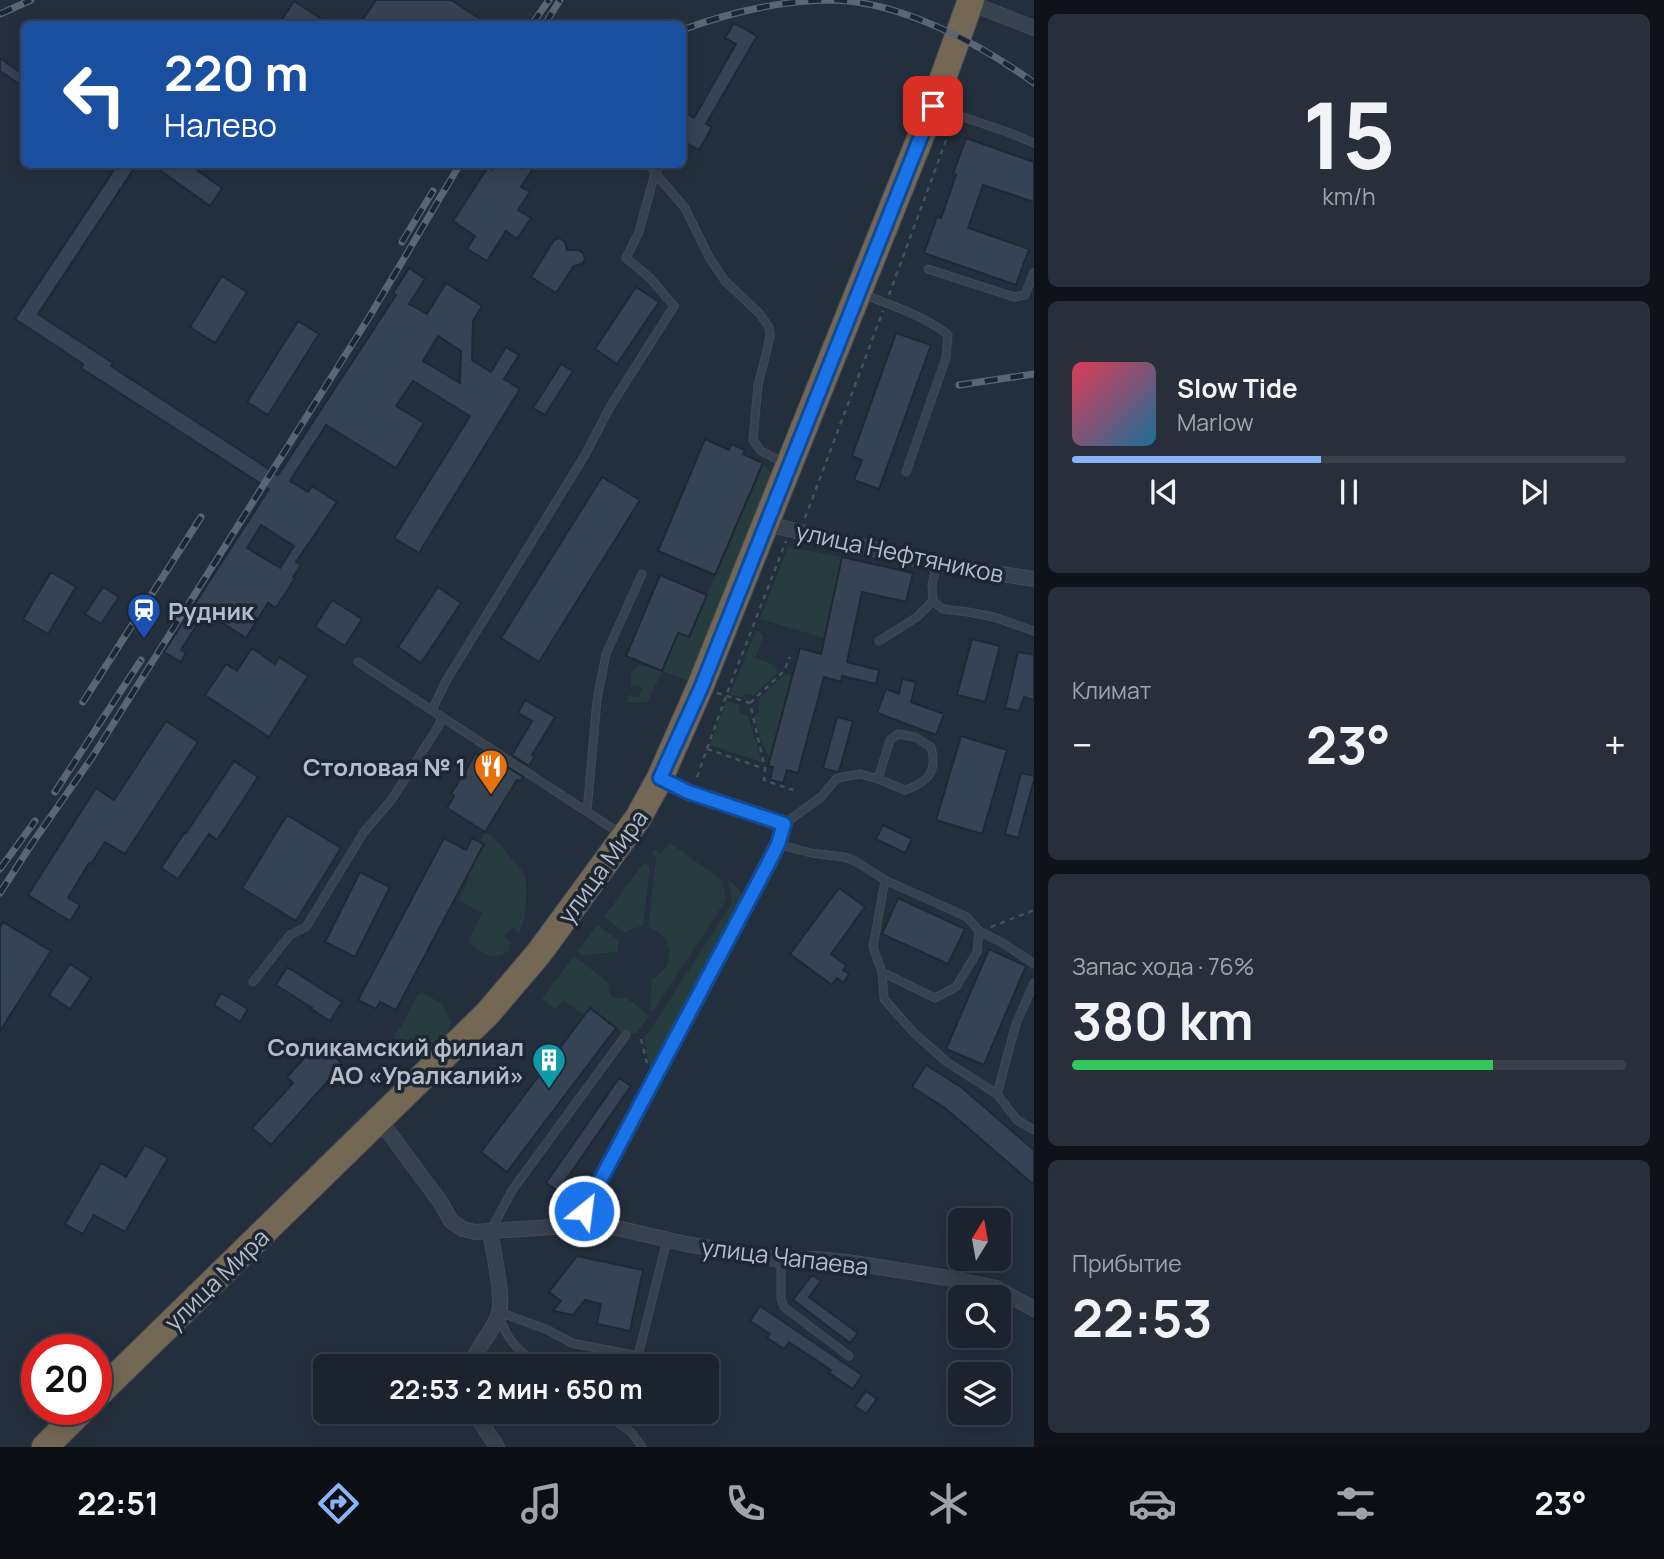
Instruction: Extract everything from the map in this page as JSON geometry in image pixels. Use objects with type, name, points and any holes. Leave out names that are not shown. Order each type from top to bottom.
[{"type":"highway","name":"улица Мира","points":[[112,1380],[488,1013],[539,953],[648,802],[778,527],[790,465],[859,293],[944,110],[970,1]]},
{"type":"highway","points":[[45,1447],[67,1425]]},
{"type":"street","points":[[970,1],[1034,28]]},
{"type":"street","name":"улица Нефтяников","points":[[778,527],[937,564],[1034,579]]},
{"type":"street","name":"улица Чапаева","points":[[379,1119],[451,1221],[463,1229],[475,1232],[600,1224],[667,1240],[781,1260],[846,1262],[948,1278],[996,1288],[1034,1309]]},
{"type":"street","points":[[475,1354],[499,1312],[499,1286],[490,1231]]},
{"type":"street","points":[[482,1424],[497,1447]]},
{"type":"lane","points":[[944,110],[1034,143]]},
{"type":"lane","points":[[651,168],[685,208],[709,257],[725,281],[759,313],[769,327],[768,346],[758,385],[753,439],[761,451],[790,465]]},
{"type":"lane","points":[[432,710],[446,681],[585,455],[610,407],[674,306],[650,278],[626,258],[639,232],[658,168]]},
{"type":"lane","points":[[928,269],[1014,297],[1025,295],[1034,272]]},
{"type":"lane","points":[[859,293],[934,324],[948,335],[946,358],[906,472]]},
{"type":"lane","points":[[937,564],[932,584],[933,601],[943,610],[994,617],[1034,631]]},
{"type":"lane","points":[[587,811],[597,700],[606,654],[642,574]]},
{"type":"lane","points":[[878,640],[916,617],[933,601]]},
{"type":"lane","points":[[358,662],[625,837]]},
{"type":"lane","points":[[253,982],[290,935],[306,927],[364,832],[392,799],[442,717]]},
{"type":"lane","points":[[576,1226],[778,844],[784,824],[821,797],[837,778],[860,774],[905,790],[920,785],[931,774],[934,759],[931,747],[915,737],[898,734],[890,740],[878,779]]},
{"type":"lane","points":[[660,778],[688,792],[784,824]]},
{"type":"lane","points":[[778,844],[855,861],[885,880],[967,917],[979,932],[1003,943],[1034,964]]},
{"type":"lane","points":[[885,880],[873,947],[882,972],[884,999],[915,1034],[947,1062],[997,1094],[1017,1120],[1034,1130]]},
{"type":"lane","points":[[882,972],[935,998],[956,987],[977,952],[979,932]]},
{"type":"lane","points":[[997,1094],[1017,1024],[1034,983]]},
{"type":"lane","points":[[490,1231],[513,1189],[626,1035]]},
{"type":"lane","points":[[499,1312],[548,1330],[572,1343],[638,1356],[667,1240]]},
{"type":"lane","points":[[781,1260],[781,1300],[784,1307],[849,1356]]},
{"type":"lane","points":[[499,1312],[504,1332],[525,1354]]},
{"type":"lane","points":[[620,1424],[632,1433],[642,1447]]},
{"type":"path","points":[[697,777],[726,696],[778,527],[806,518],[886,303],[944,110]]},
{"type":"path","points":[[750,704],[784,671],[790,657]]},
{"type":"path","points":[[701,688],[750,704]]},
{"type":"path","points":[[750,704],[765,769],[764,780],[793,790]]},
{"type":"path","points":[[707,749],[765,769]]},
{"type":"path","points":[[979,932],[1034,910]]},
{"type":"path","points":[[641,1040],[652,1084]]},
{"type":"green space","points":[[763,463],[774,476],[692,678],[686,680],[662,671],[678,633],[689,637]]},
{"type":"green space","points":[[788,547],[842,557],[824,638],[760,619]]},
{"type":"green space","points":[[756,630],[763,637],[755,658],[775,665],[778,672],[755,695],[730,695]]},
{"type":"green space","points":[[639,664],[662,671],[647,703],[626,702],[630,694],[639,696],[642,689],[637,685],[631,686],[631,675]]},
{"type":"green space","points":[[784,674],[792,676],[770,758],[762,744],[754,716],[759,712],[759,699]]},
{"type":"green space","points":[[726,701],[738,704],[739,713],[748,716],[762,762],[710,745]]},
{"type":"green space","points":[[485,832],[495,839],[526,876],[526,905],[522,926],[519,933],[512,927],[504,936],[510,942],[509,951],[497,956],[487,955],[468,942],[482,913],[459,900],[469,879],[466,876],[483,844],[480,841]]},
{"type":"green space","points":[[670,843],[723,881],[726,900],[653,1011],[650,1008],[652,979],[666,967],[670,951],[663,937],[648,927],[656,857],[652,853],[654,850],[661,854]]},
{"type":"green space","points":[[644,863],[650,867],[643,926],[625,933],[604,917]]},
{"type":"green space","points":[[728,880],[741,893],[741,904],[651,1071],[643,1037],[647,1035],[732,903]]},
{"type":"green space","points":[[598,925],[619,941],[617,952],[582,955],[577,951]]},
{"type":"green space","points":[[574,956],[609,983],[612,996],[625,997],[649,1015],[637,1033],[624,1034],[590,1009],[584,1016],[563,1000],[556,1009],[542,999]]},
{"type":"green space","points":[[422,992],[442,1004],[451,1022],[445,1040],[423,1059],[397,1049],[394,1035],[418,994]]},
{"type":"building","points":[[376,0],[451,0],[483,21],[362,21]]},
{"type":"building","points":[[294,1],[324,21],[281,21]]},
{"type":"building","points":[[734,23],[757,36],[706,124],[712,127],[699,150],[686,143],[686,113],[694,118],[736,44],[725,38]]},
{"type":"building","points":[[0,58],[21,73],[21,85],[0,71]]},
{"type":"building","points":[[966,138],[1034,162],[1034,202],[983,185],[968,228],[1029,249],[1016,285],[924,253],[937,217],[941,218]]},
{"type":"building","points":[[115,168],[134,168],[38,314],[113,363],[111,366],[278,475],[396,295],[393,293],[409,268],[425,279],[409,304],[427,314],[446,283],[482,306],[473,321],[472,360],[491,372],[506,347],[519,355],[504,379],[520,389],[419,553],[394,538],[470,416],[413,381],[396,406],[424,423],[396,468],[326,425],[290,481],[308,492],[312,486],[337,502],[296,562],[301,565],[293,577],[295,578],[276,608],[268,603],[246,638],[205,612],[181,650],[186,653],[181,662],[164,652],[269,489],[81,368],[83,364],[15,319]],"holes":[[[438,336],[461,351],[460,383],[423,361]],[[261,525],[294,546],[280,568],[247,548]]]},
{"type":"building","points":[[163,168],[194,168],[222,188],[210,206],[161,171]]},
{"type":"building","points":[[487,168],[533,168],[521,187],[530,192],[518,210],[531,218],[517,239],[506,231],[487,261],[467,249],[475,236],[453,221]]},
{"type":"building","points":[[559,238],[565,242],[567,250],[578,250],[583,253],[585,259],[582,264],[574,266],[556,293],[531,277],[554,240]]},
{"type":"building","points":[[222,276],[247,292],[215,343],[190,327]]},
{"type":"building","points":[[636,287],[659,302],[617,364],[595,349]]},
{"type":"building","points":[[298,321],[319,334],[268,415],[247,402]]},
{"type":"building","points":[[896,333],[931,345],[879,489],[854,480],[862,460],[852,456]]},
{"type":"building","points":[[561,364],[573,371],[545,415],[533,408]]},
{"type":"building","points":[[705,439],[729,450],[731,444],[745,450],[743,454],[763,463],[715,575],[658,551]]},
{"type":"building","points":[[602,477],[640,500],[539,662],[501,638]]},
{"type":"building","points":[[842,557],[913,573],[906,602],[862,592],[847,662],[879,670],[876,684],[842,676],[841,682],[824,677],[798,773],[787,770],[783,783],[770,780],[773,767],[768,766],[800,648],[821,654]]},
{"type":"building","points":[[51,572],[76,587],[48,634],[23,619]]},
{"type":"building","points":[[660,575],[707,595],[689,637],[678,633],[662,671],[626,656]]},
{"type":"building","points":[[103,587],[119,597],[101,624],[85,614]]},
{"type":"building","points":[[438,587],[461,603],[421,663],[398,647]]},
{"type":"building","points":[[332,600],[362,619],[345,646],[315,627]]},
{"type":"building","points":[[972,639],[1000,646],[985,702],[957,695]]},
{"type":"building","points":[[252,648],[275,664],[279,657],[308,676],[269,737],[205,695],[226,664],[237,671]]},
{"type":"building","points":[[1018,652],[1034,655],[1034,700],[1024,697],[1019,711],[1005,708]]},
{"type":"building","points":[[902,679],[916,682],[911,702],[944,714],[936,735],[877,713],[886,689],[899,694]]},
{"type":"building","points":[[525,700],[555,717],[532,755],[535,756],[529,766],[512,755],[532,721],[518,713]]},
{"type":"building","points":[[837,717],[853,721],[839,772],[823,768]]},
{"type":"building","points":[[166,721],[198,742],[125,854],[105,842],[68,898],[80,905],[70,921],[28,895],[96,788],[114,800]]},
{"type":"building","points":[[961,736],[1007,750],[982,834],[936,820]]},
{"type":"building","points":[[476,753],[503,770],[505,766],[523,777],[520,781],[517,780],[485,832],[447,808],[454,796],[451,794]]},
{"type":"building","points":[[234,761],[258,777],[217,840],[209,834],[178,879],[161,868]]},
{"type":"building","points":[[1021,773],[1034,776],[1034,780],[1018,838],[1005,834]]},
{"type":"building","points":[[287,815],[341,848],[296,921],[242,888]]},
{"type":"building","points":[[883,825],[912,839],[905,853],[876,839]]},
{"type":"building","points":[[444,838],[466,850],[472,838],[484,844],[396,1010],[380,1002],[376,1009],[358,1000]]},
{"type":"building","points":[[360,872],[390,887],[355,957],[325,942]]},
{"type":"building","points":[[839,888],[865,907],[831,954],[847,966],[843,970],[849,974],[843,983],[837,978],[832,985],[790,954]]},
{"type":"building","points":[[898,898],[965,929],[948,964],[882,934]]},
{"type":"building","points":[[3,922],[51,951],[0,1031],[0,927]]},
{"type":"building","points":[[989,949],[1026,966],[984,1065],[946,1049]]},
{"type":"building","points":[[70,964],[91,978],[70,1009],[49,995]]},
{"type":"building","points":[[287,967],[342,1002],[330,1021],[276,985]]},
{"type":"building","points":[[221,993],[248,1009],[240,1022],[214,1005]]},
{"type":"building","name":"Соликамский филиал АО «Уралкалий»","points":[[590,1008],[616,1028],[507,1172],[481,1152]]},
{"type":"building","points":[[313,1038],[343,1064],[271,1145],[252,1128],[293,1083],[287,1077],[303,1059],[299,1055]]},
{"type":"building","points":[[926,1065],[961,1087],[1034,1150],[1034,1185],[945,1108],[912,1087]]},
{"type":"building","points":[[619,1078],[631,1086],[558,1191],[546,1183]]},
{"type":"building","points":[[145,1145],[168,1158],[125,1232],[94,1215],[83,1234],[65,1224],[101,1163],[126,1177]]},
{"type":"building","points":[[577,1256],[643,1270],[630,1331],[597,1324],[601,1304],[585,1300],[573,1315],[553,1311],[561,1301],[549,1292]]},
{"type":"building","points":[[812,1275],[821,1281],[809,1297],[858,1333],[850,1343],[793,1300]]},
{"type":"building","points":[[760,1306],[862,1375],[853,1389],[829,1373],[831,1370],[789,1342],[784,1349],[767,1338],[770,1334],[750,1321]]},
{"type":"building","points":[[866,1391],[877,1399],[866,1414],[855,1406]]},
{"type":"railway","points":[[0,14],[31,0]]},
{"type":"railway","points":[[534,21],[549,0]]},
{"type":"railway","points":[[547,21],[560,0]]},
{"type":"railway","points":[[686,29],[776,5],[834,0],[860,3],[886,8],[939,28],[990,54],[1034,83]]},
{"type":"railway","points":[[0,893],[93,756],[368,319],[458,168]]},
{"type":"railway","points":[[402,242],[433,191]]},
{"type":"railway","points":[[959,385],[1034,374]]},
{"type":"railway","points":[[83,702],[201,517]]},
{"type":"railway","points":[[55,792],[141,660]]},
{"type":"railway","points":[[0,869],[35,821]]},
{"type":"place","name":"Рудник","points":[[144,640]]},
{"type":"place","name":"Столовая № 1","points":[[491,796]]},
{"type":"place","name":"Соликамский филиал АО «Уралкалий»","points":[[549,1090]]},
{"type":"route","points":[[584,1211],[778,844],[784,824],[688,792],[660,778],[701,688],[933,106]]}]
